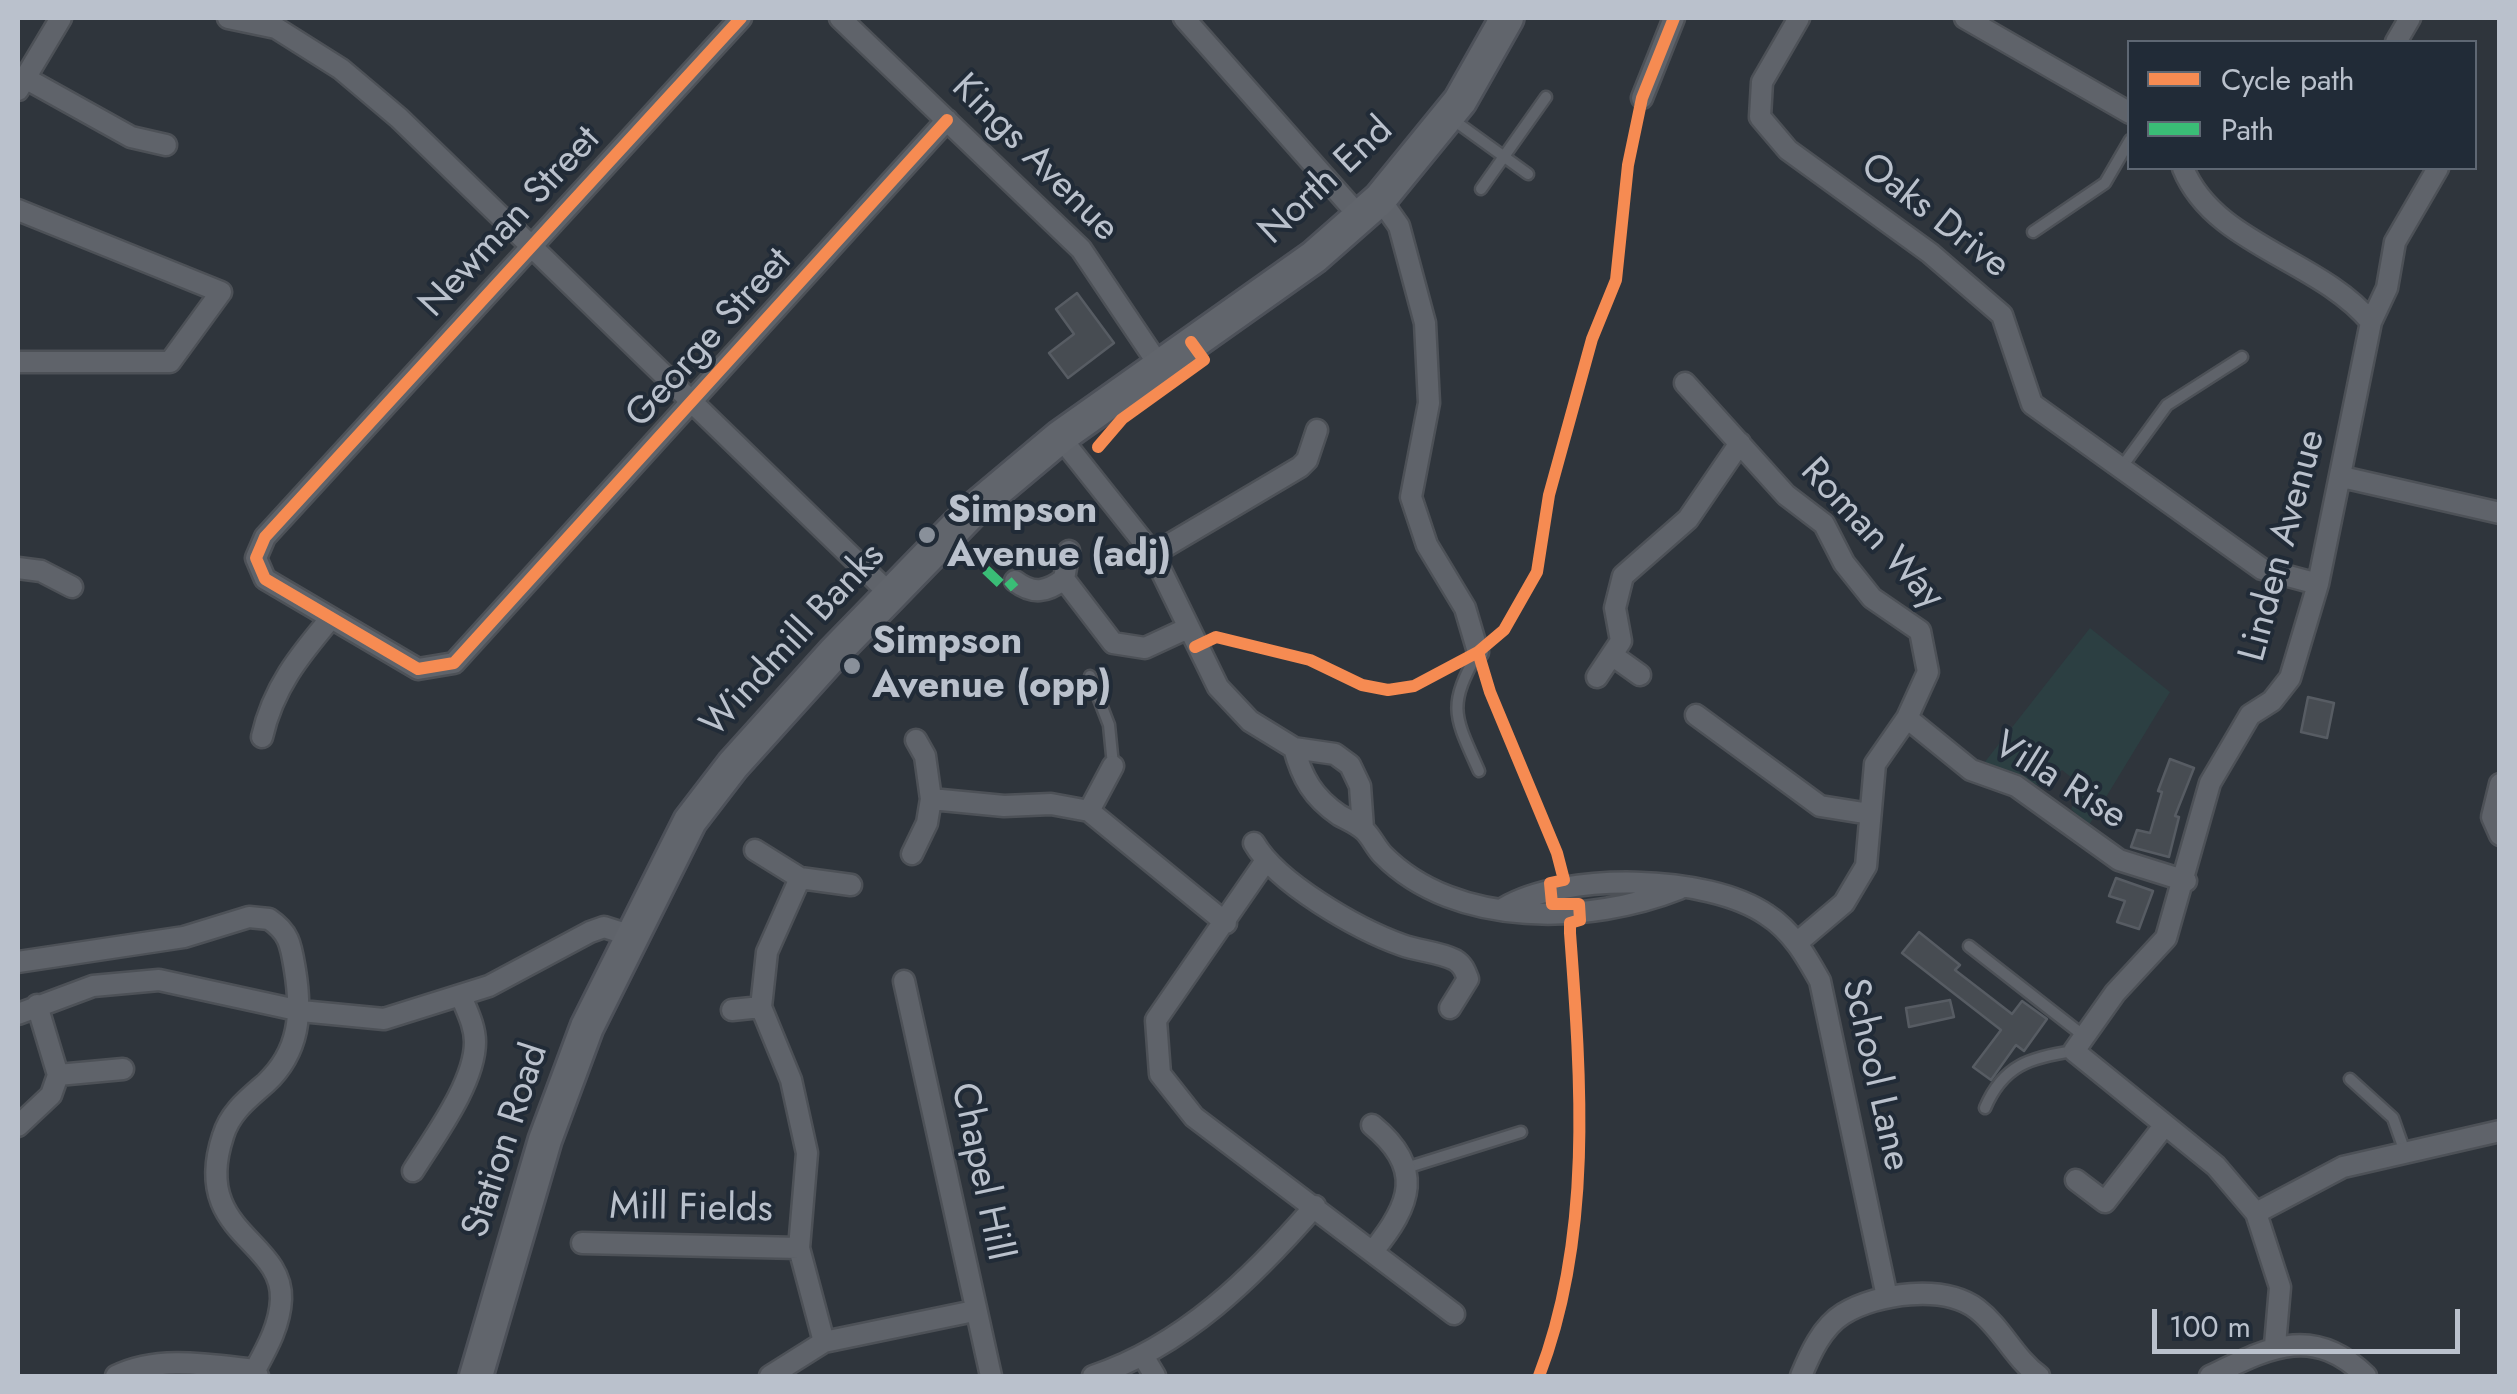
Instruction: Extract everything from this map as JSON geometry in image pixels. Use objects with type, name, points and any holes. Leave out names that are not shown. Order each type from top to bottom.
[{"type":"main road","name":"North End","points":[[1159,366],[1314,257],[1370,208],[1449,116],[1507,18]]},
{"type":"main road","name":"Windmill Banks","points":[[629,936],[690,821],[733,764],[890,594],[972,510],[1060,437],[1159,366]]},
{"type":"main road","name":"Station Road","points":[[476,1376],[545,1140],[587,1027],[629,936]]},
{"type":"street","points":[[62,18],[21,84],[131,137],[166,145]]},
{"type":"street","points":[[228,18],[276,28],[341,69],[399,118],[890,594]]},
{"type":"street","name":"Newman Street","points":[[331,618],[265,579],[256,558],[264,536],[742,18]]},
{"type":"street","name":"Kings Avenue","points":[[840,18],[1081,249],[1159,366]]},
{"type":"street","points":[[1184,18],[1370,208],[1398,226],[1425,323],[1429,402],[1410,497],[1427,545],[1465,608],[1478,652]]},
{"type":"street","points":[[1642,98],[1674,18]]},
{"type":"street","name":"Oaks Drive","points":[[1798,18],[1762,82],[1760,117],[1788,150],[1930,253],[2002,315],[2032,404],[2262,570],[2318,584]]},
{"type":"street","points":[[1964,18],[2127,111]]},
{"type":"street","points":[[2397,40],[2410,18]]},
{"type":"street","name":"George Street","points":[[331,618],[418,668],[454,662],[694,403],[946,120]]},
{"type":"street","points":[[2183,170],[2191,188],[2215,216],[2348,295],[2371,322]]},
{"type":"street","name":"Linden Avenue","points":[[2079,1043],[2115,993],[2166,938],[2186,882],[2210,782],[2250,716],[2272,701],[2290,678],[2318,584],[2371,322],[2388,288],[2395,242],[2437,170]]},
{"type":"street","points":[[18,210],[221,292],[170,362],[18,362]]},
{"type":"street","name":"Roman Way","points":[[1685,382],[1786,495],[1824,524],[1844,563],[1872,598],[1920,631],[1928,672],[1906,718],[1875,764],[1866,866],[1844,903],[1798,942]]},
{"type":"street","points":[[1153,554],[1300,468],[1308,460],[1316,430]]},
{"type":"street","points":[[1060,437],[1153,554],[1186,629],[1218,688],[1250,721],[1294,748],[1335,754],[1350,765],[1360,786],[1362,828]]},
{"type":"street","points":[[1597,678],[1621,641],[1616,608],[1623,576],[1688,519],[1740,443]]},
{"type":"street","points":[[2342,477],[2500,513]]},
{"type":"street","points":[[1015,581],[1034,591],[1049,590],[1064,579],[1069,551]]},
{"type":"street","points":[[18,568],[41,572],[72,588]]},
{"type":"street","points":[[1064,579],[1114,643],[1145,648],[1186,629]]},
{"type":"street","points":[[262,737],[269,706],[290,667],[331,618]]},
{"type":"street","points":[[1612,655],[1640,675]]},
{"type":"street","points":[[1696,716],[1820,806],[1870,814]]},
{"type":"street","name":"Villa Rise","points":[[1906,718],[1972,770],[2016,786],[2118,860],[2186,882]]},
{"type":"street","points":[[912,854],[927,823],[931,799],[925,756],[916,740]]},
{"type":"street","name":"School Lane","points":[[1294,748],[1301,773],[1315,797],[1362,828],[1384,856],[1411,876],[1470,904],[1528,916],[1633,908],[1681,888],[1735,898],[1768,915],[1798,942],[1820,981],[1887,1297]]},
{"type":"street","points":[[1089,811],[1114,766]]},
{"type":"street","points":[[2500,784],[2492,817],[2500,834]]},
{"type":"street","points":[[931,799],[1051,804],[1089,811],[1226,923]]},
{"type":"street","points":[[1254,842],[1265,862],[1351,922],[1401,945],[1454,959],[1464,967],[1468,979],[1450,1008]]},
{"type":"street","points":[[755,850],[800,878],[851,885]]},
{"type":"street","points":[[1265,862],[1156,1020],[1160,1074],[1194,1117],[1454,1314]]},
{"type":"street","name":"Mill Fields","points":[[800,878],[768,952],[762,1008],[791,1080],[807,1153],[799,1248],[824,1342]]},
{"type":"street","points":[[18,962],[184,937],[249,917],[268,918],[293,944],[302,1011],[293,1044],[270,1079],[241,1104],[223,1133],[213,1186],[226,1212],[268,1266],[281,1295],[274,1335],[257,1373],[193,1364],[131,1368],[116,1376]]},
{"type":"street","points":[[18,1126],[51,1095],[58,1075],[27,1010],[93,986],[158,980],[302,1011],[384,1019],[461,996],[604,927],[629,936]]},
{"type":"street","name":"Chapel Hill","points":[[904,981],[974,1312],[992,1376]]},
{"type":"street","points":[[412,1171],[456,1102],[475,1047],[474,1027],[461,996]]},
{"type":"street","points":[[732,1010],[762,1008]]},
{"type":"street","points":[[2079,1043],[2164,1126],[2216,1166],[2256,1213],[2280,1287],[2275,1345]]},
{"type":"street","points":[[58,1075],[124,1068]]},
{"type":"street","points":[[1372,1125],[1390,1140],[1406,1168],[1400,1218],[1372,1251]]},
{"type":"street","points":[[2076,1180],[2104,1202],[2164,1126]]},
{"type":"street","points":[[2256,1213],[2343,1167],[2500,1131]]},
{"type":"street","points":[[1093,1376],[1143,1356],[1257,1271],[1315,1206]]},
{"type":"street","name":"Mill Fields","points":[[582,1243],[799,1248]]},
{"type":"street","points":[[1800,1376],[1815,1344],[1842,1314],[1887,1297],[1928,1294],[1973,1306],[2009,1338],[2026,1367],[2039,1376]]},
{"type":"street","points":[[770,1376],[824,1342],[974,1312]]},
{"type":"street","points":[[2210,1376],[2275,1345],[2317,1348],[2366,1376]]},
{"type":"street","points":[[1143,1356],[1155,1376]]},
{"type":"lane","points":[[1482,189],[1546,97]]},
{"type":"lane","points":[[1449,116],[1528,174]]},
{"type":"lane","points":[[2033,232],[2104,183],[2127,145]]},
{"type":"lane","points":[[2121,468],[2167,405],[2242,357]]},
{"type":"lane","points":[[1478,652],[1456,694],[1461,732],[1480,771]]},
{"type":"lane","points":[[1090,676],[1109,725],[1114,766]]},
{"type":"lane","points":[[1968,946],[2079,1043]]},
{"type":"lane","points":[[1985,1108],[1992,1093],[2020,1062],[2079,1043]]},
{"type":"lane","points":[[2350,1079],[2393,1118],[2405,1152]]},
{"type":"lane","points":[[1406,1168],[1522,1132]]},
{"type":"shaded area","points":[[2090,628],[2170,692],[2089,825],[2071,809],[2082,786],[2062,770],[2042,787],[1984,763]]},
{"type":"building","points":[[1077,293],[1114,343],[1068,378],[1049,353],[1074,334],[1056,309]]},
{"type":"building","points":[[2308,697],[2334,703],[2327,738],[2301,732]]},
{"type":"building","points":[[2170,759],[2194,768],[2175,816],[2179,817],[2169,857],[2131,847],[2137,830],[2150,833],[2162,792],[2158,791]]},
{"type":"building","points":[[2116,878],[2153,891],[2139,929],[2117,922],[2125,901],[2109,896]]},
{"type":"building","points":[[1919,932],[1960,965],[1955,970],[2012,1014],[2022,1001],[2047,1019],[2024,1051],[2016,1045],[1991,1080],[1973,1067],[2001,1030],[1902,953]]},
{"type":"building","points":[[1950,1000],[1954,1017],[1909,1027],[1906,1008]]},
{"type":"marked path","points":[[964,549],[1006,589],[1015,581]]},
{"type":"cycle path","points":[[741,18],[265,537],[256,558],[265,579],[418,669],[454,663],[947,120]]},
{"type":"cycle path","points":[[1195,647],[1216,637],[1310,660],[1362,685],[1388,690],[1414,686],[1478,652],[1504,630],[1537,572],[1549,495],[1592,339],[1616,280],[1628,165],[1642,98],[1674,18]]},
{"type":"cycle path","points":[[1098,447],[1122,419],[1204,360],[1191,342]]},
{"type":"cycle path","points":[[1478,652],[1490,692],[1557,853],[1564,880],[1550,883],[1552,904],[1579,904],[1580,920],[1570,923],[1579,1100],[1575,1213],[1556,1323],[1539,1376]]},
{"type":"place","name":"Simpson Avenue (adj)","points":[[927,535]]},
{"type":"place","name":"Simpson Avenue (opp)","points":[[852,666]]}]
